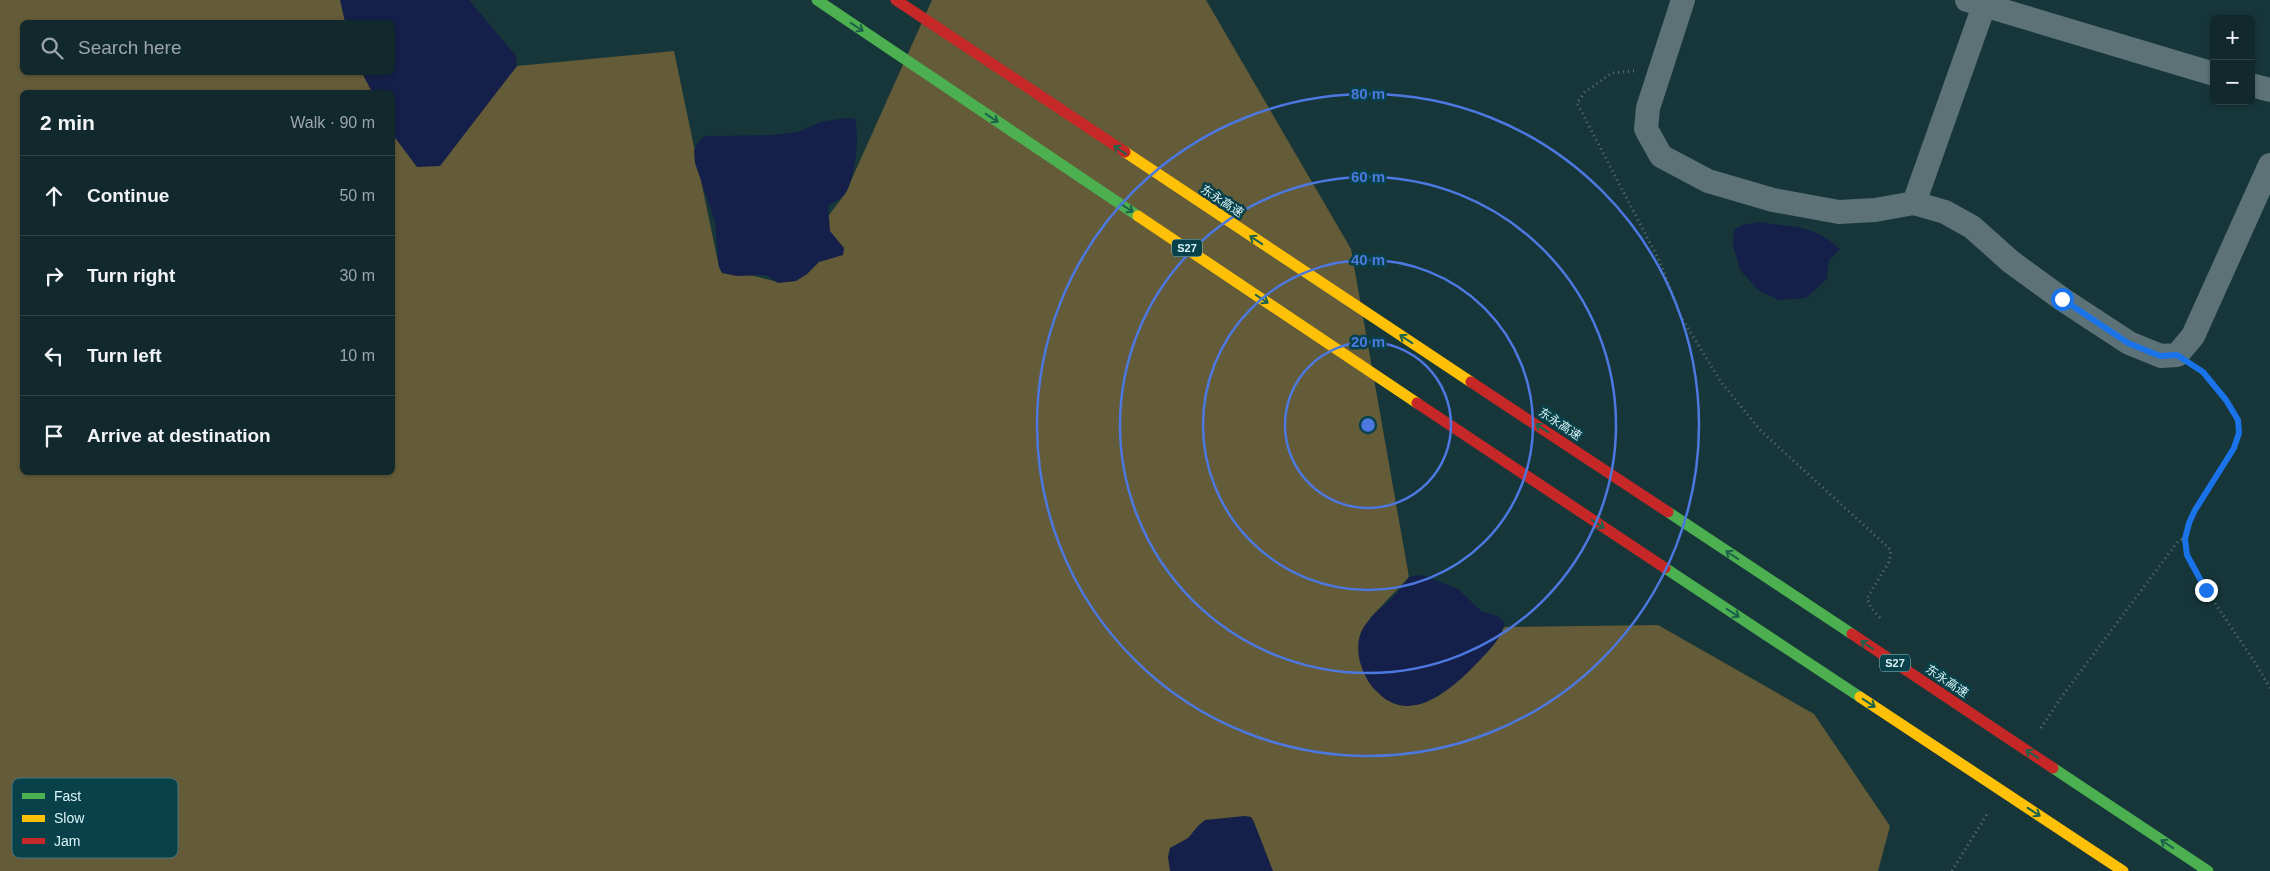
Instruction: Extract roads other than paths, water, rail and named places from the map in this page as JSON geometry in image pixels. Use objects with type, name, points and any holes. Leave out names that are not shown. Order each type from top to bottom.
[{"type":"highway","name":"S27","points":[[817,0],[1557,497],[2123,871]]},
{"type":"highway","name":"东永高速","points":[[896,0],[2208,871]]},
{"type":"street","points":[[1683,0],[1648,108],[1646,129],[1661,156],[1708,181],[1772,200],[1839,212],[1875,210],[1914,203],[1945,212],[1972,227],[2010,261],[2062,299],[2128,343],[2160,356],[2177,355],[2193,336],[2270,165]]},
{"type":"street","points":[[1914,203],[1979,2],[2210,73]]},
{"type":"street","points":[[2255,86],[2270,90]]},
{"type":"water","points":[[340,0],[469,0],[516,56],[517,66],[440,166],[417,167],[395,138],[395,90],[371,90],[363,75],[395,75],[395,20],[345,20]]},
{"type":"water","points":[[846,118],[855,119],[857,146],[854,170],[844,195],[828,206],[830,231],[844,248],[843,255],[819,262],[807,274],[796,281],[778,283],[766,275],[737,276],[722,273],[719,267],[715,221],[695,163],[694,151],[699,141],[705,136],[774,135],[798,132],[821,122]]},
{"type":"water","points":[[1759,222],[1792,226],[1811,231],[1830,241],[1840,249],[1829,260],[1827,279],[1806,298],[1779,300],[1758,290],[1740,270],[1733,245],[1734,230],[1742,225]]},
{"type":"water","points":[[1422,575],[1458,589],[1481,611],[1498,616],[1504,622],[1504,627],[1488,652],[1461,679],[1437,697],[1424,703],[1410,706],[1397,704],[1384,698],[1376,690],[1369,682],[1363,670],[1358,650],[1360,635],[1367,622],[1398,592],[1409,577]]},
{"type":"water","points":[[1251,817],[1254,822],[1273,871],[1170,871],[1168,857],[1170,848],[1188,838],[1205,820]]}]
